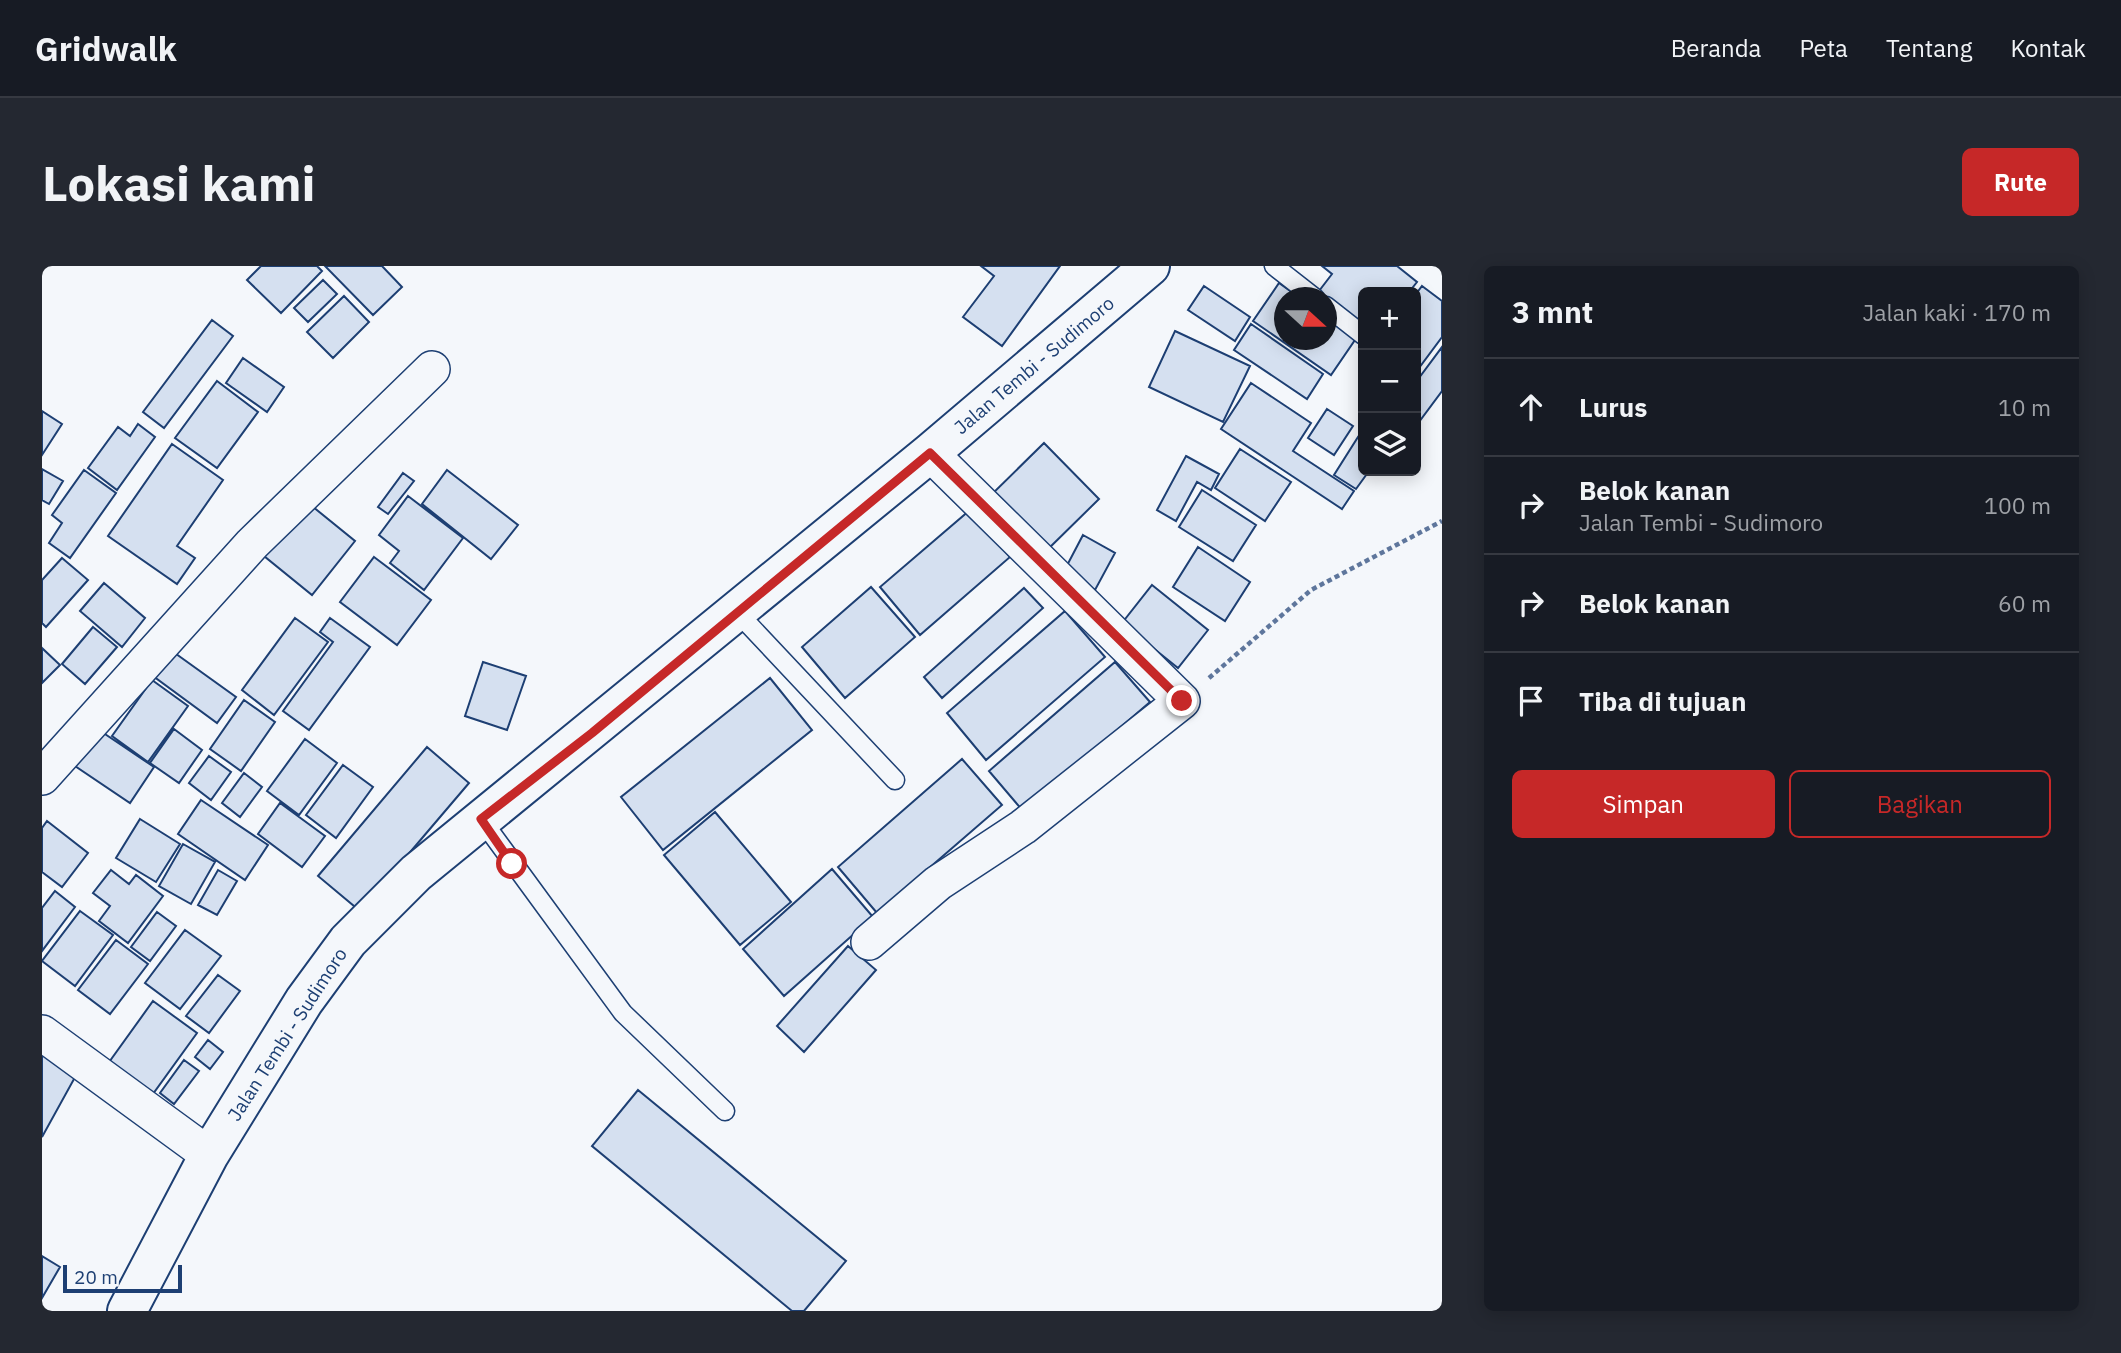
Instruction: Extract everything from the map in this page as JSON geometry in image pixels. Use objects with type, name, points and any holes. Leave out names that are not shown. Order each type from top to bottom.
[{"type":"main road","name":"Jalan Tembi - Sudimoro","points":[[127,1311],[209,1155],[304,1001],[348,941],[416,873],[592,733],[930,453],[1137,270]]},
{"type":"street","points":[[42,777],[252,544],[432,369]]},
{"type":"street","points":[[869,942],[938,883],[1023,827],[1182,701],[930,453]]},
{"type":"street","points":[[42,1033],[209,1155]]},
{"type":"lane","points":[[1275,266],[1301,287]]},
{"type":"lane","points":[[1337,315],[1358,331]]},
{"type":"lane","points":[[737,612],[895,780]]},
{"type":"lane","points":[[490,812],[623,1013],[725,1111]]},
{"type":"path","points":[[1182,701],[1311,590],[1442,521]]},
{"type":"building","points":[[261,266],[317,266],[322,271],[281,313],[247,280]]},
{"type":"building","points":[[325,266],[382,266],[402,287],[373,315]]},
{"type":"building","points":[[981,266],[1060,266],[1002,346],[963,317],[994,276]]},
{"type":"building","points":[[1322,266],[1397,266],[1417,282],[1413,287],[1358,287],[1358,322],[1337,305],[1337,287],[1322,287],[1332,274]]},
{"type":"building","points":[[323,280],[337,294],[308,322],[294,308]]},
{"type":"building","points":[[1204,286],[1250,317],[1235,341],[1188,310]]},
{"type":"building","points":[[1421,287],[1442,301],[1442,337],[1421,365],[1421,350]]},
{"type":"building","points":[[1274,290],[1274,336],[1253,321]]},
{"type":"building","points":[[344,296],[369,322],[333,358],[307,332]]},
{"type":"building","points":[[212,320],[233,336],[164,428],[143,412]]},
{"type":"building","points":[[1337,323],[1357,337],[1331,375],[1295,350],[1337,350]]},
{"type":"building","points":[[1251,324],[1274,340],[1274,350],[1288,350],[1323,374],[1307,399],[1234,350]]},
{"type":"building","points":[[1175,331],[1250,366],[1223,422],[1149,387]]},
{"type":"building","points":[[1442,347],[1442,391],[1421,419],[1421,413],[1421,375]]},
{"type":"building","points":[[243,358],[284,387],[267,412],[226,383]]},
{"type":"building","points":[[217,381],[258,412],[217,468],[175,438]]},
{"type":"building","points":[[1251,383],[1311,423],[1293,451],[1354,491],[1342,509],[1221,429]]},
{"type":"building","points":[[1327,409],[1353,426],[1334,455],[1308,438]]},
{"type":"building","points":[[42,411],[62,424],[42,455]]},
{"type":"building","points":[[138,424],[155,437],[117,490],[88,468],[118,427],[130,436]]},
{"type":"building","points":[[1358,437],[1358,476],[1365,476],[1356,489],[1334,475]]},
{"type":"building","points":[[1044,443],[1099,499],[1042,555],[987,499]]},
{"type":"building","points":[[172,444],[223,480],[177,546],[195,558],[177,584],[108,536]]},
{"type":"building","points":[[1240,449],[1291,482],[1265,521],[1215,488]]},
{"type":"building","points":[[1186,456],[1219,474],[1211,490],[1197,482],[1176,521],[1157,510]]},
{"type":"building","points":[[42,469],[63,481],[49,504],[42,500]]},
{"type":"building","points":[[84,470],[116,493],[70,558],[49,543],[62,523],[52,515]]},
{"type":"building","points":[[447,470],[518,525],[491,559],[422,504]]},
{"type":"building","points":[[403,473],[414,481],[388,514],[378,507]]},
{"type":"building","points":[[1202,490],[1256,525],[1233,561],[1179,527]]},
{"type":"building","points":[[408,496],[463,538],[424,590],[390,563],[399,551],[379,535]]},
{"type":"building","points":[[307,502],[355,541],[312,595],[264,556]]},
{"type":"building","points":[[970,510],[1010,557],[920,635],[880,587]]},
{"type":"building","points":[[1083,535],[1115,553],[1095,590],[1063,573]]},
{"type":"building","points":[[1198,547],[1250,582],[1225,621],[1173,587]]},
{"type":"building","points":[[374,557],[431,600],[397,645],[340,602]]},
{"type":"building","points":[[62,558],[88,580],[46,627],[42,623],[42,580]]},
{"type":"building","points":[[104,583],[145,618],[122,647],[80,611]]},
{"type":"building","points":[[1152,585],[1208,630],[1178,668],[1122,623]]},
{"type":"building","points":[[871,587],[915,637],[845,698],[802,647]]},
{"type":"building","points":[[1024,588],[1043,608],[942,698],[924,677]]},
{"type":"building","points":[[1065,611],[1105,657],[986,760],[947,713]]},
{"type":"building","points":[[295,618],[328,642],[274,715],[242,690]]},
{"type":"building","points":[[330,618],[370,647],[309,730],[283,711],[333,642],[320,632]]},
{"type":"building","points":[[93,627],[117,647],[85,684],[62,664]]},
{"type":"building","points":[[42,648],[60,665],[42,683]]},
{"type":"building","points":[[172,651],[236,697],[217,723],[153,676]]},
{"type":"building","points":[[483,662],[526,676],[507,730],[465,716]]},
{"type":"building","points":[[1115,662],[1150,702],[1023,811],[989,771]]},
{"type":"building","points":[[770,678],[812,730],[663,850],[621,797]]},
{"type":"building","points":[[152,680],[188,706],[148,762],[112,736]]},
{"type":"building","points":[[244,700],[275,722],[241,771],[210,749]]},
{"type":"building","points":[[96,728],[154,767],[130,803],[72,764]]},
{"type":"building","points":[[174,729],[202,750],[179,783],[150,763]]},
{"type":"building","points":[[305,739],[337,763],[299,815],[267,791]]},
{"type":"building","points":[[427,747],[469,783],[360,911],[318,876]]},
{"type":"building","points":[[209,756],[231,772],[211,800],[189,783]]},
{"type":"building","points":[[962,759],[1002,805],[877,913],[838,867]]},
{"type":"building","points":[[343,765],[373,787],[336,838],[306,815]]},
{"type":"building","points":[[244,773],[262,787],[240,817],[222,803]]},
{"type":"building","points":[[201,800],[268,845],[245,880],[178,834]]},
{"type":"building","points":[[280,803],[325,836],[302,867],[258,834]]},
{"type":"building","points":[[715,812],[791,902],[740,945],[664,855]]},
{"type":"building","points":[[140,819],[180,844],[156,882],[116,858]]},
{"type":"building","points":[[47,821],[88,853],[62,887],[42,872],[42,828]]},
{"type":"building","points":[[183,844],[215,862],[191,904],[159,886]]},
{"type":"building","points":[[832,869],[873,917],[784,996],[743,949]]},
{"type":"building","points":[[111,870],[129,884],[136,875],[163,896],[128,943],[99,921],[110,906],[93,893]]},
{"type":"building","points":[[218,870],[237,881],[217,915],[198,905]]},
{"type":"building","points":[[55,891],[75,907],[42,951],[42,908]]},
{"type":"building","points":[[80,911],[113,935],[75,986],[42,961]]},
{"type":"building","points":[[157,912],[176,926],[150,961],[131,947]]},
{"type":"building","points":[[185,930],[221,956],[180,1009],[145,983]]},
{"type":"building","points":[[116,940],[148,964],[110,1014],[78,990]]},
{"type":"building","points":[[848,946],[876,970],[804,1052],[777,1026]]},
{"type":"building","points":[[218,975],[240,991],[209,1033],[186,1016]]},
{"type":"building","points":[[153,1001],[197,1033],[150,1098],[107,1065]]},
{"type":"building","points":[[208,1040],[223,1052],[210,1069],[195,1057]]},
{"type":"building","points":[[44,1051],[79,1070],[42,1137],[42,1055]]},
{"type":"building","points":[[184,1060],[199,1071],[174,1104],[160,1093]]},
{"type":"building","points":[[638,1090],[846,1261],[804,1311],[792,1311],[592,1146]]},
{"type":"building","points":[[42,1256],[60,1267],[42,1298]]},
{"type":"route","points":[[512,864],[481,819],[592,733],[930,453],[1182,701]]}]
